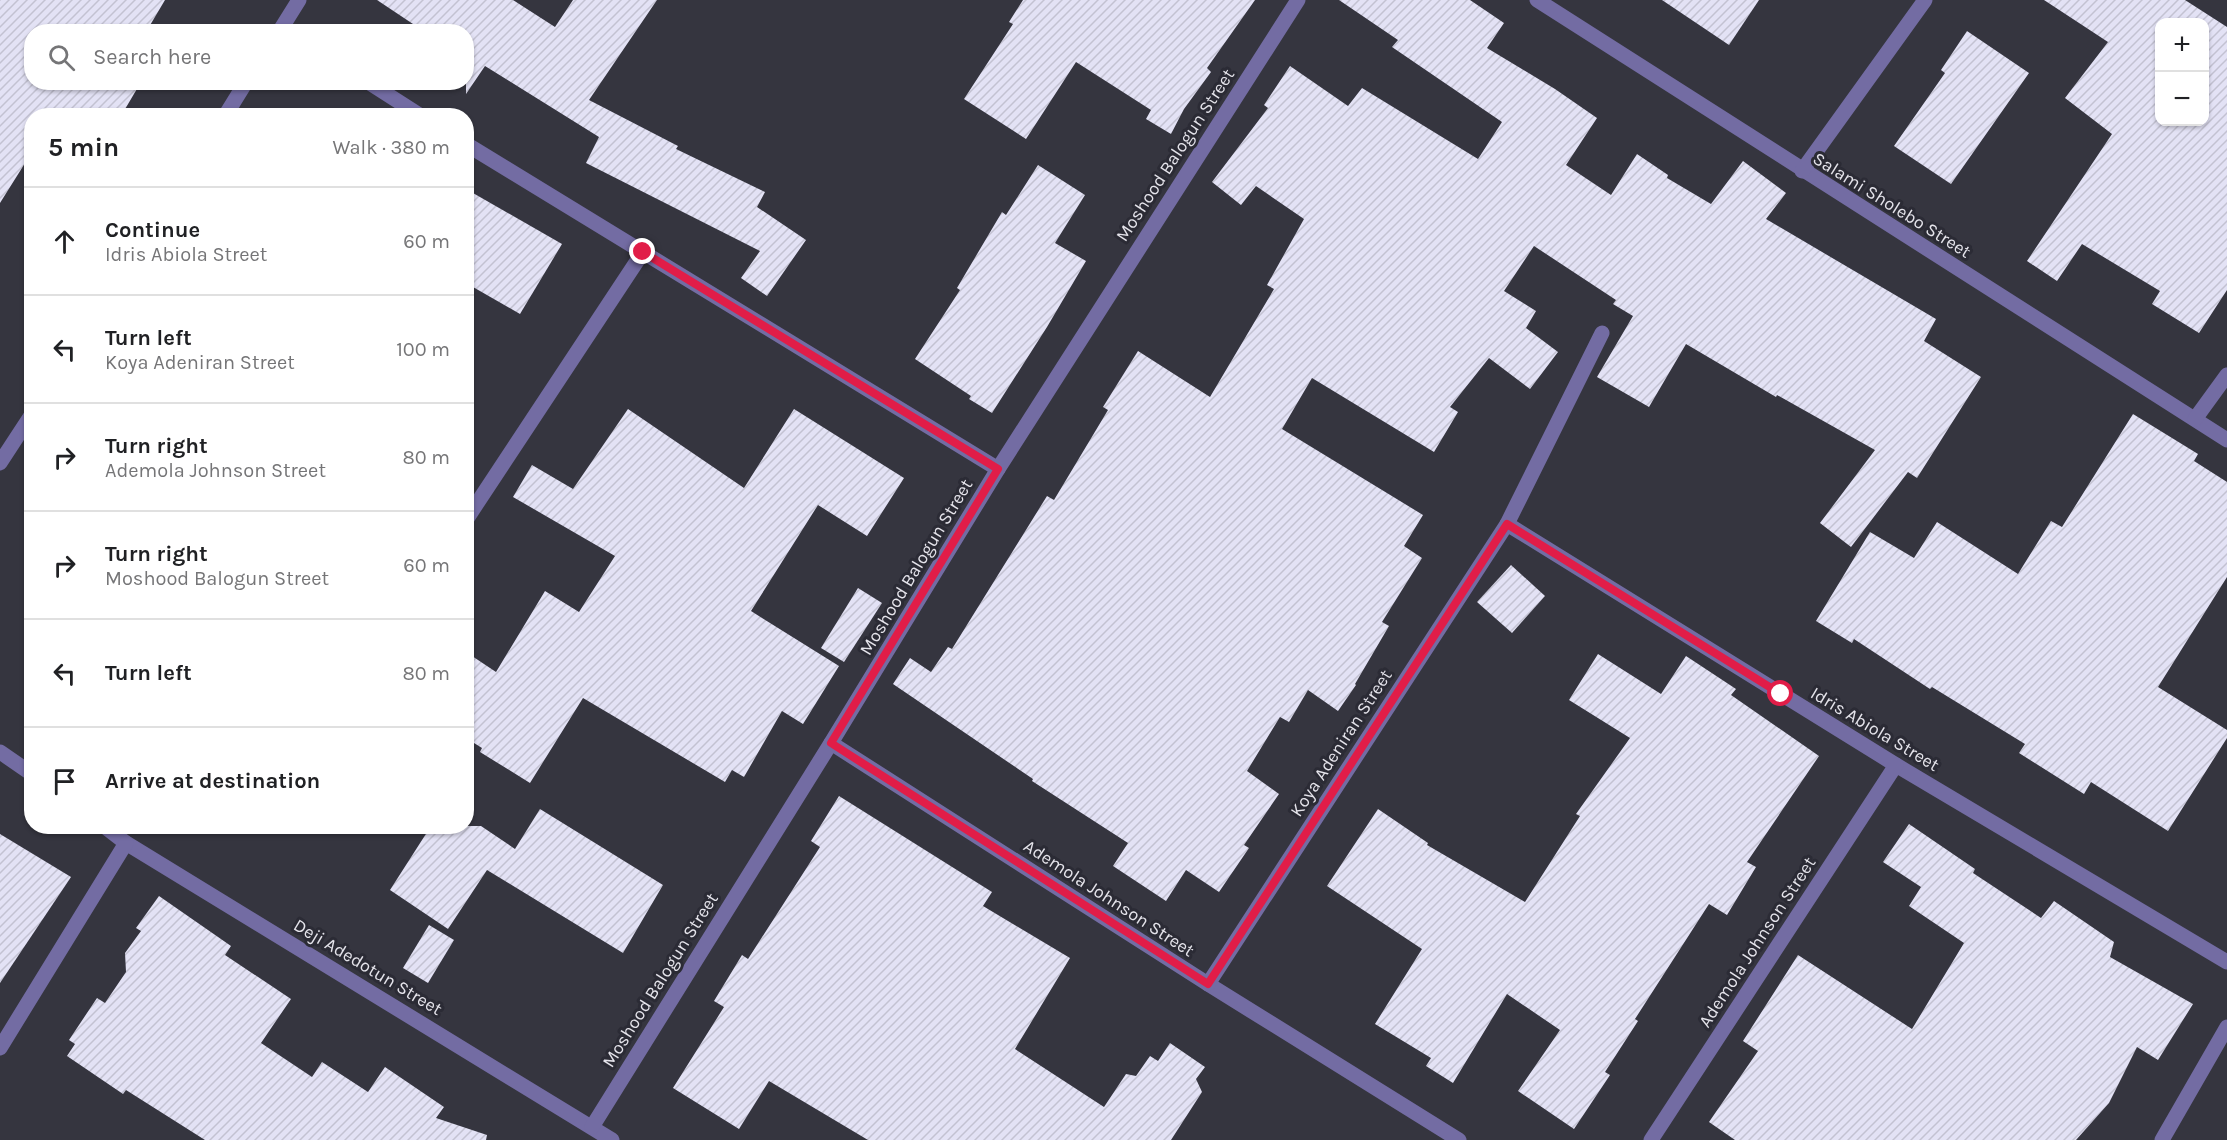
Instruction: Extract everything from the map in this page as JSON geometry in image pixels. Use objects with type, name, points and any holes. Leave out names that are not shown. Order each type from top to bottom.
[{"type":"street","points":[[286,24],[299,0]]},
{"type":"street","name":"Moshood Balogun Street","points":[[591,1127],[831,743],[998,469],[1298,0]]},
{"type":"street","name":"Salami Sholebo Street","points":[[1537,0],[2227,440]]},
{"type":"street","points":[[1802,171],[1925,0]]},
{"type":"street","points":[[230,108],[241,90]]},
{"type":"street","points":[[380,90],[409,108]]},
{"type":"street","points":[[474,149],[998,469]]},
{"type":"street","points":[[474,507],[643,252]]},
{"type":"street","name":"Koya Adeniran Street","points":[[1208,984],[1507,524],[1602,333]]},
{"type":"street","points":[[2195,419],[2227,375]]},
{"type":"street","points":[[0,463],[24,426]]},
{"type":"street","points":[[1507,524],[2227,961]]},
{"type":"street","name":"Idris Abiola Street","points":[[1507,524],[1896,765],[2227,961]]},
{"type":"street","name":"Ademola Johnson Street","points":[[831,743],[1208,984],[1459,1140]]},
{"type":"street","points":[[0,752],[24,768]]},
{"type":"street","name":"Ademola Johnson Street","points":[[1652,1140],[1896,765]]},
{"type":"street","name":"Deji Adedotun Street","points":[[114,834],[612,1140]]},
{"type":"street","points":[[0,1048],[126,843]]},
{"type":"street","points":[[2162,1140],[2227,1027]]},
{"type":"building","points":[[0,0],[165,0],[151,24],[24,24],[24,90],[136,90],[126,108],[24,108],[24,165],[0,203]]},
{"type":"building","points":[[377,0],[513,0],[555,27],[573,0],[657,0],[589,100],[678,146],[676,149],[765,192],[757,207],[806,240],[767,296],[741,278],[760,251],[586,163],[599,137],[485,66],[474,82],[474,24],[413,24]]},
{"type":"building","points":[[1023,0],[1255,0],[1207,68],[1211,72],[1184,109],[1171,134],[1146,119],[1151,110],[1076,62],[1026,139],[964,99],[1013,24],[1009,22]]},
{"type":"building","points":[[1339,0],[1470,0],[1504,23],[1487,48],[1555,89],[1597,118],[1566,165],[1611,195],[1637,154],[1668,175],[1667,178],[1711,204],[1743,161],[1786,193],[1766,219],[1936,319],[1924,341],[1981,377],[1917,478],[1908,472],[1851,547],[1820,523],[1875,450],[1777,395],[1776,397],[1686,344],[1649,407],[1597,377],[1633,316],[1613,304],[1616,300],[1534,246],[1504,291],[1536,311],[1526,328],[1558,352],[1530,389],[1489,358],[1450,407],[1458,412],[1434,452],[1312,378],[1282,429],[1423,515],[1404,546],[1422,558],[1382,622],[1389,626],[1356,685],[1338,711],[1308,690],[1289,722],[1280,717],[1247,771],[1279,794],[1244,845],[1249,848],[1219,892],[1186,870],[1166,901],[1113,866],[1128,843],[1032,781],[1033,779],[893,684],[910,658],[931,672],[948,647],[952,649],[1047,496],[1054,500],[1108,410],[1103,407],[1138,351],[1210,397],[1274,289],[1267,285],[1304,219],[1256,186],[1241,205],[1212,182],[1268,108],[1264,105],[1290,66],[1348,106],[1362,88],[1478,159],[1502,122],[1392,47],[1398,40]]},
{"type":"building","points":[[1662,0],[1759,0],[1729,45]]},
{"type":"building","points":[[2044,0],[2185,0],[2227,27],[2227,290],[2199,333],[2152,304],[2160,291],[2082,244],[2057,281],[2027,261],[2112,134],[2065,98],[2108,42]]},
{"type":"building","points":[[1967,31],[2029,73],[1951,184],[1894,146],[1945,73],[1941,70]]},
{"type":"building","points":[[1038,165],[1085,195],[1055,243],[1086,261],[992,413],[969,399],[971,396],[915,359],[960,290],[957,288],[1002,212],[1006,215]]},
{"type":"building","points":[[474,194],[562,244],[520,314],[474,288]]},
{"type":"building","points":[[628,409],[744,488],[794,409],[904,478],[867,536],[818,505],[751,611],[839,666],[803,724],[782,711],[744,777],[732,770],[725,782],[583,698],[530,783],[480,752],[482,748],[474,743],[474,657],[496,672],[545,591],[579,612],[615,556],[513,497],[532,465],[573,489]]},
{"type":"building","points":[[2133,414],[2198,454],[2194,461],[2227,482],[2227,577],[2158,687],[2227,730],[2227,738],[2168,831],[2091,782],[2084,794],[2019,753],[2025,744],[1932,687],[1930,689],[1854,639],[1852,643],[1816,621],[1870,532],[1914,558],[1937,522],[2018,574],[2051,521],[2062,527]]},
{"type":"building","points":[[1511,565],[1545,596],[1512,633],[1477,602]]},
{"type":"building","points":[[858,588],[882,603],[844,662],[821,648]]},
{"type":"building","points":[[1598,654],[1661,694],[1686,656],[1736,689],[1731,695],[1819,756],[1747,862],[1756,867],[1727,915],[1709,904],[1635,1019],[1638,1021],[1605,1072],[1610,1075],[1574,1129],[1518,1091],[1560,1030],[1507,994],[1453,1083],[1426,1066],[1431,1058],[1375,1024],[1422,949],[1327,886],[1378,809],[1428,843],[1427,845],[1525,902],[1580,816],[1576,814],[1630,738],[1569,700]]},
{"type":"building","points":[[839,796],[992,892],[983,906],[1070,958],[1015,1049],[1104,1107],[1126,1074],[1136,1076],[1150,1056],[1158,1061],[1170,1043],[1205,1067],[1196,1079],[1202,1092],[1171,1140],[868,1140],[769,1081],[739,1129],[673,1088],[724,1007],[714,1001],[742,955],[748,959],[820,847],[811,841]]},
{"type":"building","points":[[540,809],[663,885],[623,953],[487,870],[448,929],[390,890],[426,834],[474,834],[474,826],[481,826],[515,849]]},
{"type":"building","points":[[1909,824],[1975,869],[1973,873],[2041,918],[2054,901],[2114,942],[2110,957],[2193,1004],[2158,1060],[2137,1047],[2109,1103],[2076,1140],[1735,1140],[1709,1122],[1758,1051],[1743,1041],[1798,955],[1912,1029],[1964,943],[1909,906],[1921,887],[1883,862]]},
{"type":"building","points":[[0,834],[71,877],[0,983]]},
{"type":"building","points":[[159,896],[231,946],[225,955],[291,999],[261,1043],[312,1077],[322,1062],[368,1092],[385,1067],[444,1107],[436,1118],[487,1135],[486,1140],[205,1140],[126,1090],[123,1094],[67,1056],[75,1044],[69,1040],[97,998],[105,1003],[126,972],[125,953],[141,931],[136,928]]},
{"type":"building","points":[[429,925],[454,940],[428,983],[403,968]]},
{"type":"route","points":[[643,252],[998,469],[831,743],[1208,984],[1507,524],[1781,694]]}]
